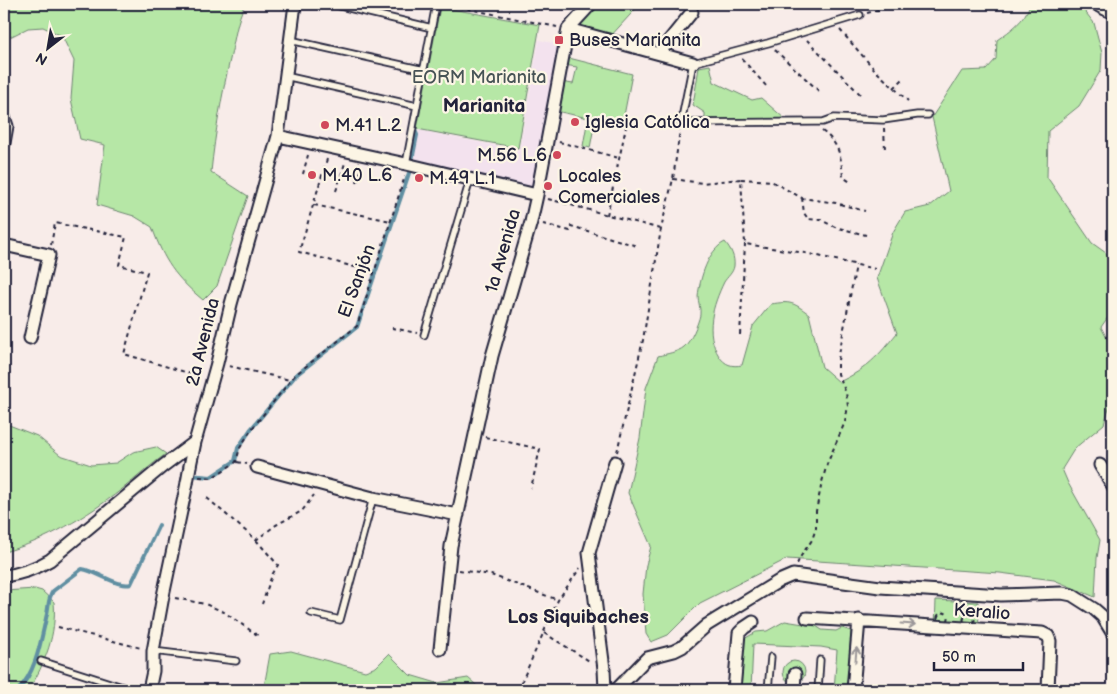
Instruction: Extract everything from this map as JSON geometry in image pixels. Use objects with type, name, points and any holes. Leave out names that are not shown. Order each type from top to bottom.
[{"type":"street","name":"2a Avenida","points":[[149,690],[153,671],[153,650],[163,596],[192,480],[190,466],[195,442],[278,136],[295,4]]},
{"type":"street","points":[[591,4],[568,29],[693,62]]},
{"type":"street","points":[[1099,6],[1113,13]]},
{"type":"street","points":[[658,54],[692,12]]},
{"type":"street","name":"1a Avenida","points":[[440,649],[449,568],[458,515],[492,356],[530,222],[568,29]]},
{"type":"street","points":[[4,117],[6,126],[4,143]]},
{"type":"street","points":[[278,136],[536,195]]},
{"type":"street","points":[[4,245],[49,255],[30,338]]},
{"type":"street","points":[[4,576],[23,574],[36,569],[50,560],[163,466],[195,442]]},
{"type":"street","points":[[604,690],[604,669],[589,553],[615,462]]},
{"type":"street","points":[[1100,465],[1113,486]]},
{"type":"street","points":[[257,467],[373,498],[458,515]]},
{"type":"street","points":[[616,690],[647,658],[662,655],[682,647],[707,625],[779,580],[793,575],[880,587],[1001,595],[1062,593],[1072,595],[1102,616],[1113,634]]},
{"type":"street","name":"Keralio","points":[[807,618],[1042,633],[1048,636],[1050,642],[1048,690]]},
{"type":"street","points":[[853,690],[859,620]]},
{"type":"street","points":[[734,690],[739,634],[753,622]]},
{"type":"street","points":[[794,688],[795,674]]},
{"type":"lane","points":[[332,4],[432,28]]},
{"type":"lane","points":[[411,166],[416,106],[436,4]]},
{"type":"lane","points":[[860,15],[768,43],[693,62],[681,123],[823,122],[834,118],[883,120],[928,115]]},
{"type":"lane","points":[[290,40],[424,70]]},
{"type":"lane","points":[[285,76],[416,106]]},
{"type":"lane","points":[[424,335],[470,180]]},
{"type":"lane","points":[[311,613],[340,620],[373,498]]},
{"type":"lane","points":[[153,650],[236,661]]},
{"type":"lane","points":[[768,690],[770,656]]},
{"type":"lane","points":[[818,690],[820,660]]},
{"type":"lane","points":[[42,661],[132,690]]},
{"type":"path","points":[[442,4],[568,29]]},
{"type":"path","points":[[860,15],[901,4]]},
{"type":"path","points":[[833,23],[876,71],[908,101]]},
{"type":"path","points":[[800,33],[860,94]]},
{"type":"path","points":[[768,43],[821,93]]},
{"type":"path","points":[[736,52],[768,88]]},
{"type":"path","points":[[894,88],[904,78]]},
{"type":"path","points":[[883,120],[884,150]]},
{"type":"path","points":[[814,122],[835,142],[839,152],[842,177],[852,183]]},
{"type":"path","points":[[615,462],[643,340],[661,229],[673,179],[681,123]]},
{"type":"path","points":[[607,215],[626,127]]},
{"type":"path","points":[[547,139],[619,158]]},
{"type":"path","points":[[303,174],[312,143]]},
{"type":"path","points":[[331,147],[299,252],[374,272]]},
{"type":"path","points":[[336,191],[348,151]]},
{"type":"path","points":[[357,182],[365,155]]},
{"type":"path","name":"El Sanjón","points":[[192,480],[212,478],[236,462],[240,448],[252,430],[296,374],[357,326],[391,220],[411,166]]},
{"type":"path","points":[[673,179],[702,183],[741,179],[771,181],[802,198],[836,203],[865,211]]},
{"type":"path","points":[[740,335],[745,244],[741,179]]},
{"type":"path","points":[[536,195],[661,229]]},
{"type":"path","points":[[802,198],[804,213],[808,219],[821,220],[835,228],[866,235]]},
{"type":"path","points":[[314,205],[391,220]]},
{"type":"path","points":[[530,222],[570,230],[572,226],[637,246]]},
{"type":"path","points":[[49,255],[55,223],[126,237],[119,265],[147,272],[124,354],[213,380]]},
{"type":"path","points":[[745,244],[805,253],[875,269]]},
{"type":"path","points":[[793,575],[801,556],[812,540],[816,528],[816,511],[822,482],[845,422],[848,406],[846,394],[838,374],[838,360],[856,265]]},
{"type":"path","points":[[392,328],[424,335]]},
{"type":"path","points":[[217,363],[292,380]]},
{"type":"path","points":[[475,435],[540,450],[531,488]]},
{"type":"path","points":[[256,540],[302,511],[322,485]]},
{"type":"path","points":[[207,498],[256,540],[278,565],[272,575],[262,604]]},
{"type":"path","points":[[518,690],[558,600],[589,553]]},
{"type":"path","points":[[449,568],[491,575],[558,600]]},
{"type":"path","points":[[163,596],[205,604],[224,612],[260,637]]},
{"type":"path","points":[[58,627],[92,637],[153,650]]},
{"type":"path","points":[[544,633],[604,669]]},
{"type":"shaded area","name":"EORM Marianita","points":[[539,40],[562,45],[536,188],[414,160],[419,130],[519,150]]},
{"type":"green space","points":[[4,4],[245,4],[238,23],[225,84],[211,172],[248,196],[217,286],[203,300],[185,284],[172,268],[161,250],[152,227],[134,216],[97,205],[105,145],[80,139],[71,99],[74,61],[62,36],[43,27],[28,28],[4,40]]},
{"type":"green space","points":[[593,4],[640,4],[609,38],[571,28]]},
{"type":"green space","points":[[1030,4],[1079,4],[1094,23],[1102,53],[1101,70],[1079,106],[1048,131],[1047,177],[1092,243],[1113,258],[1113,310],[1101,327],[1113,350],[1113,395],[1104,424],[1075,448],[1062,469],[1100,540],[1095,597],[1054,580],[1000,573],[787,559],[700,603],[668,635],[651,642],[646,634],[643,594],[646,565],[651,546],[628,493],[640,438],[646,388],[658,356],[681,349],[687,344],[694,332],[700,315],[699,289],[706,265],[714,251],[725,242],[731,250],[734,259],[734,266],[724,282],[714,309],[711,328],[714,347],[721,359],[726,363],[735,366],[742,365],[753,326],[771,304],[787,303],[799,307],[809,314],[822,367],[839,382],[865,367],[897,333],[877,278],[893,232],[905,212],[930,206],[949,191],[932,117],[962,71],[986,70],[996,59],[997,40],[1021,20]]},
{"type":"green space","name":"EORM Marianita","points":[[440,7],[540,25],[518,148],[417,129]]},
{"type":"green space","points":[[565,57],[632,74],[622,126],[595,121],[590,148],[583,146],[588,118],[556,111],[561,82],[573,84],[577,67],[564,65]]},
{"type":"green space","points":[[710,65],[714,82],[752,100],[761,98],[785,119],[705,119],[705,113],[693,105],[699,67]]},
{"type":"green space","points":[[4,423],[37,436],[60,455],[91,465],[116,463],[133,452],[156,447],[166,454],[121,490],[80,518],[51,534],[4,552]]},
{"type":"green space","points":[[35,589],[42,591],[54,602],[54,625],[49,648],[29,690],[4,690],[4,591]]},
{"type":"green space","points":[[936,600],[978,602],[979,628],[935,627]]},
{"type":"green space","points":[[785,621],[816,626],[822,630],[836,631],[842,628],[851,631],[847,690],[834,690],[837,650],[821,647],[753,644],[751,690],[740,690],[744,639],[756,632],[767,631]]},
{"type":"green space","points":[[291,651],[365,671],[376,667],[389,654],[410,675],[437,683],[468,678],[482,690],[258,690],[264,687],[270,654]]},
{"type":"green space","points":[[794,661],[804,668],[805,672],[798,682],[794,683],[784,676],[783,672],[790,662]]},
{"type":"waterway","points":[[190,475],[211,477],[235,461],[238,448],[251,429],[296,375],[357,327],[410,170],[417,135],[415,130]]},
{"type":"waterway","points":[[18,690],[30,674],[34,664],[49,599],[53,591],[82,569],[120,584],[131,584],[159,525]]},
{"type":"place","name":"Buses Marianita","points":[[559,40]]},
{"type":"place","name":"Iglesia Católica","points":[[575,122]]},
{"type":"place","name":"M.41 L.2","points":[[325,125]]},
{"type":"place","name":"M.56 L.6","points":[[557,155]]},
{"type":"place","name":"M.40 L.6","points":[[312,175]]},
{"type":"place","name":"M.49 L.1","points":[[419,178]]},
{"type":"place","name":"Locales Comerciales","points":[[548,186]]},
{"type":"district","name":"Marianita","points":[[484,106]]},
{"type":"district","name":"Los Siquibaches","points":[[578,617]]}]
